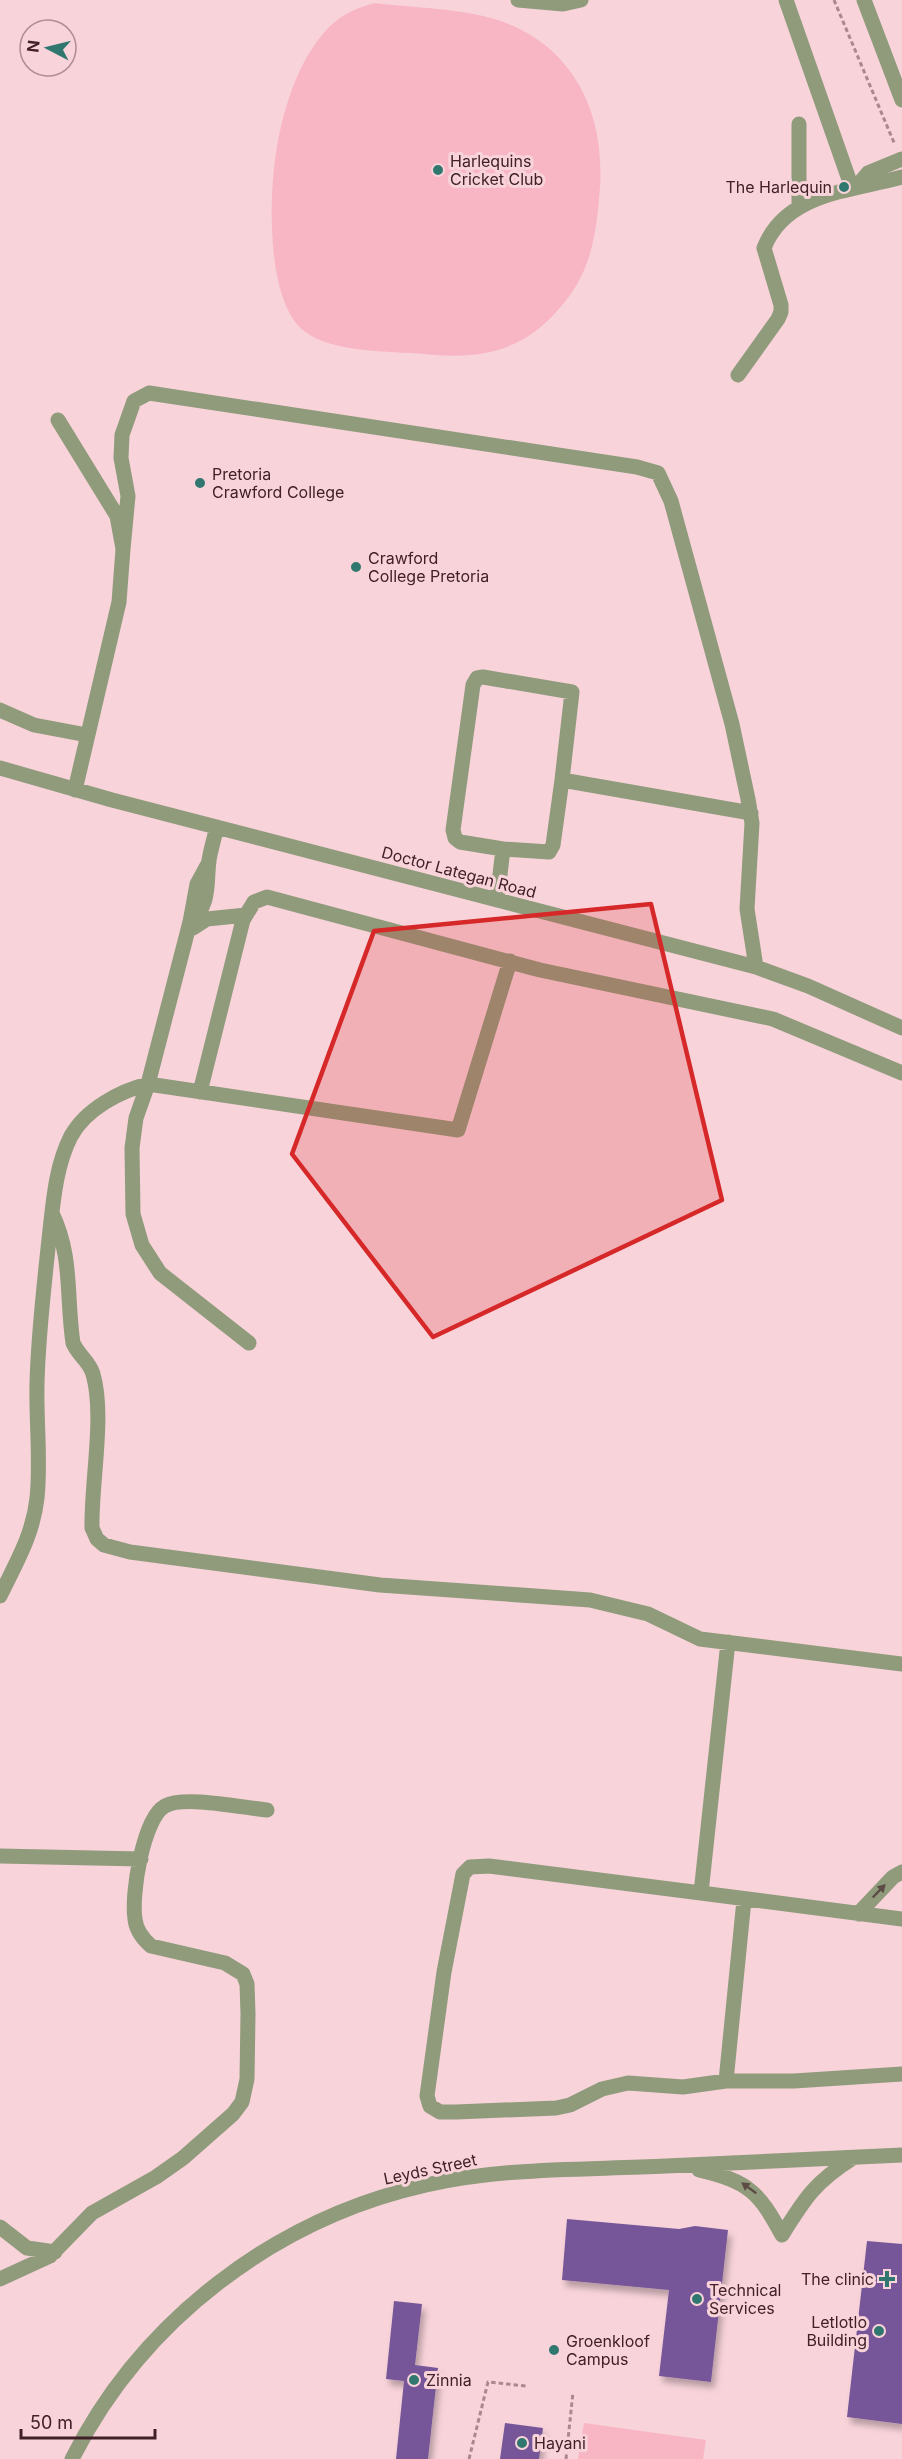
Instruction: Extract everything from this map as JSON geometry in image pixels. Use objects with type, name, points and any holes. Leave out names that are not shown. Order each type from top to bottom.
[{"type":"street","points":[[518,0],[563,4],[581,0]]},
{"type":"street","points":[[786,0],[855,187]]},
{"type":"street","points":[[864,0],[902,100]]},
{"type":"street","points":[[799,124],[799,206]]},
{"type":"street","points":[[855,187],[868,173],[901,155]]},
{"type":"street","points":[[738,375],[778,319],[781,305],[765,248],[774,233],[799,206],[855,187],[872,186],[902,177]]},
{"type":"street","points":[[75,790],[119,602],[128,496],[121,458],[122,435],[134,401],[149,393],[653,470],[661,479],[670,501],[732,724],[751,813],[747,909],[756,967]]},
{"type":"street","points":[[57,420],[117,516],[123,549]]},
{"type":"street","points":[[483,677],[572,692],[553,845],[549,852],[503,849],[460,842],[455,838],[453,830],[473,685],[477,678],[483,677]]},
{"type":"street","points":[[0,710],[34,725],[87,735]]},
{"type":"street","name":"Doctor Lategan Road","points":[[0,768],[75,790],[756,967],[808,986],[902,1028]]},
{"type":"street","points":[[562,780],[751,813]]},
{"type":"street","points":[[217,827],[209,862],[207,898],[199,915],[188,928],[148,1084],[136,1118],[132,1148],[131,1190],[136,1232],[160,1273],[249,1343]]},
{"type":"street","points":[[497,900],[503,849]]},
{"type":"street","points":[[200,1092],[246,915],[254,902],[267,897],[278,898],[592,982],[773,1019],[902,1073]]},
{"type":"street","points":[[188,928],[204,920],[246,915]]},
{"type":"street","points":[[0,1596],[27,1543],[36,1505],[37,1365],[52,1212],[65,1149],[77,1128],[109,1099],[126,1090],[148,1084],[458,1130],[510,961]]},
{"type":"street","points":[[52,1212],[63,1239],[68,1266],[74,1343],[78,1353],[93,1371],[97,1395],[92,1528],[97,1539],[104,1545],[123,1551],[175,1559],[380,1585],[609,1603],[657,1617],[689,1636],[902,1664]]},
{"type":"street","points":[[701,1893],[728,1642]]},
{"type":"street","points":[[0,2279],[41,2262],[55,2252],[98,2209],[156,2177],[183,2158],[233,2114],[245,2095],[248,2014],[247,1984],[243,1974],[225,1963],[152,1946],[143,1938],[135,1919],[141,1859],[151,1822],[156,1813],[167,1805],[186,1803],[267,1810]]},
{"type":"street","points":[[0,1856],[141,1859]]},
{"type":"street","points":[[902,1919],[489,1866],[468,1869],[463,1874],[444,1972],[427,2101],[432,2109],[456,2112],[556,2108],[570,2105],[613,2085],[640,2082],[683,2087],[726,2080],[794,2081],[902,2074]]},
{"type":"street","points":[[858,1914],[893,1877],[902,1872]]},
{"type":"street","points":[[726,2080],[744,1900]]},
{"type":"street","name":"Leyds Street","points":[[72,2459],[104,2404],[164,2330],[227,2276],[256,2255],[313,2224],[396,2193],[504,2173],[902,2155]]},
{"type":"street","points":[[678,2166],[728,2178],[751,2188],[762,2199],[782,2235],[809,2192],[828,2174],[856,2156]]},
{"type":"street","points":[[0,2227],[27,2248],[55,2252]]},
{"type":"path","points":[[834,0],[901,155]]},
{"type":"path","points":[[469,2459],[488,2382],[526,2386]]},
{"type":"path","points":[[566,2459],[573,2392]]},
{"type":"highlighted area","points":[[651,904],[722,1200],[433,1337],[292,1154],[374,931]]},
{"type":"shaded area","name":"Harlequins Cricket Club","points":[[375,3],[468,13],[498,20],[524,31],[546,46],[565,64],[590,108],[597,133],[600,187],[595,233],[587,263],[573,290],[549,319],[534,332],[502,349],[446,356],[345,347],[316,338],[304,331],[292,317],[283,297],[273,247],[272,195],[276,153],[286,106],[305,60],[328,28],[346,14]]},
{"type":"shaded area","points":[[584,2423],[706,2440],[703,2459],[578,2459]]},
{"type":"building","name":"Technical Services","points":[[567,2219],[679,2229],[695,2226],[728,2230],[711,2382],[659,2376],[669,2290],[562,2280]]},
{"type":"building","name":"Letlotlo Building","points":[[867,2241],[902,2244],[902,2424],[847,2417]]},
{"type":"building","name":"Zinnia","points":[[394,2301],[422,2304],[415,2365],[438,2368],[428,2459],[396,2459],[404,2381],[386,2379]]},
{"type":"building","name":"Hayani","points":[[505,2423],[543,2428],[539,2459],[500,2459]]},
{"type":"place","name":"Harlequins Cricket Club","points":[[438,170]]},
{"type":"place","name":"The Harlequin","points":[[844,187]]},
{"type":"place","name":"Pretoria Crawford College","points":[[200,483]]},
{"type":"place","name":"Crawford College Pretoria","points":[[356,567]]},
{"type":"place","name":"The clinic","points":[[887,2279]]},
{"type":"place","name":"Technical Services","points":[[697,2299]]},
{"type":"place","name":"Letlotlo Building","points":[[879,2331]]},
{"type":"place","name":"Groenkloof Campus","points":[[554,2350]]},
{"type":"place","name":"Zinnia","points":[[414,2380]]},
{"type":"place","name":"Hayani","points":[[522,2443]]}]
